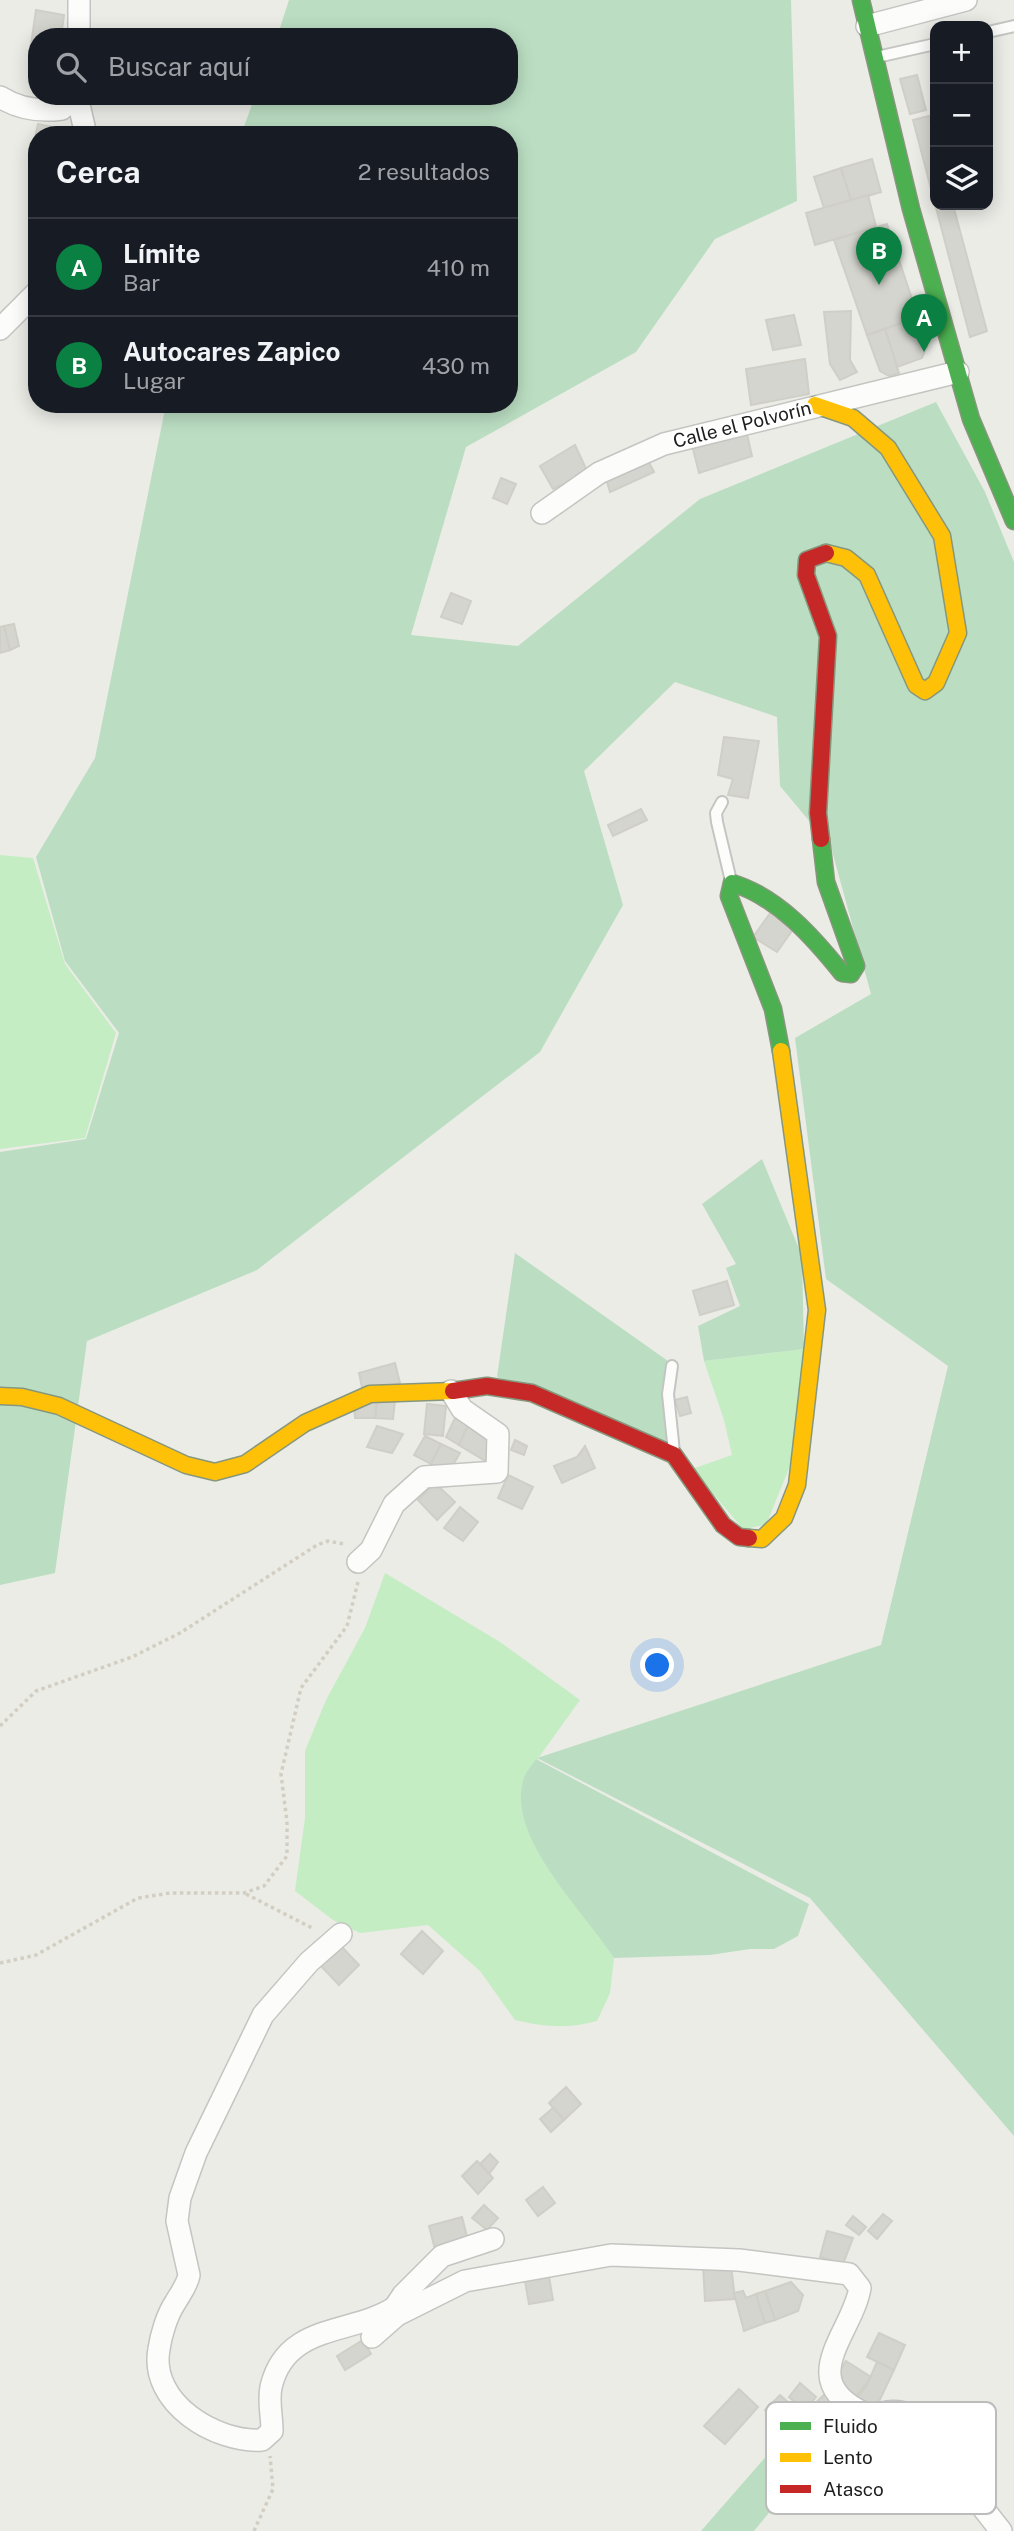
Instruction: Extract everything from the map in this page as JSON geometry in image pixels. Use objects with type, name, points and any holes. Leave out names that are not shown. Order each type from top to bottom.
[{"type":"street","points":[[79,0],[79,28]]},
{"type":"street","points":[[860,0],[911,209],[971,419],[1014,522]]},
{"type":"street","points":[[867,26],[965,0]]},
{"type":"street","points":[[0,97],[10,104],[43,112],[62,109],[66,105]]},
{"type":"street","points":[[78,105],[83,126]]},
{"type":"street","points":[[0,328],[28,301]]},
{"type":"street","name":"Calle el Polvorín","points":[[542,513],[599,473],[664,444],[814,405],[958,372]]},
{"type":"street","points":[[0,1396],[22,1397],[59,1406],[186,1465],[215,1472],[245,1464],[305,1423],[361,1396],[380,1391],[470,1391],[487,1386],[532,1393],[674,1455],[723,1525],[739,1537],[762,1539],[784,1518],[797,1485],[817,1310],[781,1048],[773,1009],[729,896],[732,883],[742,885],[792,919],[842,973],[851,974],[856,966],[826,881],[820,826],[828,636],[806,575],[807,560],[819,552],[838,552],[855,562],[867,575],[916,685],[925,691],[936,683],[958,633],[942,536],[888,448],[853,418],[814,405]]},
{"type":"street","points":[[358,1562],[371,1550],[394,1504],[424,1477],[497,1472],[498,1434],[462,1409],[451,1391]]},
{"type":"street","points":[[335,1940],[262,2015],[196,2153],[183,2190],[177,2221],[180,2243],[188,2259],[187,2283],[173,2306],[158,2351],[167,2388],[182,2412],[234,2436],[253,2440],[269,2436],[272,2431],[271,2384],[296,2347],[331,2329],[396,2311],[465,2281],[622,2254],[739,2260],[849,2274],[860,2288],[830,2362],[831,2381],[835,2390],[847,2402]]},
{"type":"street","points":[[372,2337],[396,2311],[410,2287],[442,2256],[493,2239]]},
{"type":"street","points":[[989,2514],[1002,2531]]},
{"type":"lane","points":[[993,31],[1014,26]]},
{"type":"lane","points":[[874,58],[930,45]]},
{"type":"lane","points":[[722,802],[716,813],[717,822],[732,883]]},
{"type":"lane","points":[[672,1366],[668,1394],[674,1455]]},
{"type":"path","points":[[0,1726],[36,1691],[132,1657],[180,1633],[317,1545],[328,1541],[345,1545],[358,1562],[358,1590],[347,1626],[301,1688],[281,1774],[287,1822],[287,1856],[264,1886],[244,1894],[170,1893],[138,1898],[36,1955],[0,1963]]},
{"type":"path","points":[[244,1894],[311,1925],[335,1940]]},
{"type":"path","points":[[254,2531],[273,2489],[269,2436]]},
{"type":"green space","points":[[289,0],[791,0],[797,201],[715,239],[636,352],[466,447],[411,635],[518,646],[700,499],[936,402],[985,492],[1014,562],[1014,2136],[810,1898],[537,1758],[881,1645],[948,1366],[826,1279],[795,1038],[871,994],[831,847],[780,786],[777,717],[675,682],[584,771],[623,905],[540,1052],[257,1270],[87,1341],[55,1573],[0,1585],[0,1152],[86,1139],[119,1033],[65,961],[36,857],[95,758],[164,413],[518,413],[518,126],[244,126],[252,105],[518,105],[518,28],[280,28]]},
{"type":"green space","points":[[0,855],[33,858],[65,964],[116,1033],[85,1138],[0,1149]]},
{"type":"green space","points":[[762,1159],[802,1256],[804,1349],[704,1361],[698,1326],[740,1306],[726,1268],[736,1264],[702,1204]]},
{"type":"green space","points":[[515,1253],[668,1361],[662,1397],[667,1443],[497,1377]]},
{"type":"green space","points":[[804,1349],[792,1461],[766,1525],[743,1529],[692,1469],[732,1455],[724,1420],[704,1361]]},
{"type":"green space","points":[[385,1573],[500,1642],[580,1700],[524,1778],[600,1936],[614,1958],[610,1993],[597,2021],[556,2026],[515,2020],[480,1971],[428,1925],[360,1933],[333,1920],[295,1891],[305,1818],[305,1751],[326,1700],[365,1628]]},
{"type":"green space","points":[[536,1759],[809,1904],[798,1936],[774,1949],[750,1949],[710,1955],[614,1958],[551,1873],[536,1849],[526,1824],[521,1801],[524,1778]]},
{"type":"green space","points":[[766,2456],[768,2514],[754,2531],[701,2531]]},
{"type":"building","points":[[36,10],[64,15],[62,28],[33,28]]},
{"type":"building","points":[[917,75],[926,110],[910,114],[900,79]]},
{"type":"building","points":[[929,116],[930,185],[913,120]]},
{"type":"building","points":[[872,159],[881,192],[851,201],[841,168]]},
{"type":"building","points":[[841,168],[851,201],[824,208],[814,177]]},
{"type":"building","points":[[868,195],[876,227],[815,245],[806,213]]},
{"type":"building","points":[[936,210],[954,210],[987,331],[970,337]]},
{"type":"building","points":[[887,224],[918,317],[867,335],[834,240]]},
{"type":"building","points":[[851,311],[850,360],[857,372],[840,380],[830,364],[824,312]]},
{"type":"building","points":[[794,315],[801,345],[773,350],[766,320]]},
{"type":"building","points":[[918,317],[927,346],[922,358],[897,367],[885,329]]},
{"type":"building","points":[[885,329],[899,373],[889,376],[880,371],[867,335]]},
{"type":"building","points":[[805,359],[809,394],[751,405],[746,369]]},
{"type":"building","points":[[746,430],[752,456],[699,473],[692,445]]},
{"type":"building","points":[[575,445],[588,473],[553,489],[540,466]]},
{"type":"building","points":[[644,453],[654,472],[610,492],[604,471]]},
{"type":"building","points":[[501,478],[516,484],[507,504],[493,498]]},
{"type":"building","points":[[451,593],[471,601],[462,624],[441,617]]},
{"type":"building","points":[[14,624],[19,646],[10,650],[4,626]]},
{"type":"building","points":[[4,626],[10,650],[0,653],[0,627]]},
{"type":"building","points":[[724,737],[759,741],[748,798],[728,795],[733,779],[718,775]]},
{"type":"building","points":[[641,809],[647,820],[613,836],[608,825]]},
{"type":"building","points":[[771,912],[794,928],[777,952],[753,937]]},
{"type":"building","points":[[727,1281],[734,1305],[700,1315],[693,1291]]},
{"type":"building","points":[[395,1363],[400,1383],[363,1392],[359,1373]]},
{"type":"building","points":[[687,1397],[691,1413],[680,1416],[675,1400]]},
{"type":"building","points":[[377,1399],[395,1401],[393,1419],[375,1418]]},
{"type":"building","points":[[377,1399],[375,1418],[355,1418],[354,1403]]},
{"type":"building","points":[[427,1404],[446,1406],[443,1436],[424,1434]]},
{"type":"building","points":[[455,1418],[469,1423],[459,1445],[446,1437]]},
{"type":"building","points":[[469,1423],[496,1438],[487,1462],[459,1445]]},
{"type":"building","points":[[377,1426],[403,1434],[392,1453],[367,1447]]},
{"type":"building","points":[[425,1436],[441,1444],[431,1464],[414,1455]]},
{"type":"building","points":[[515,1440],[527,1446],[524,1455],[511,1450]]},
{"type":"building","points":[[441,1444],[460,1453],[449,1472],[431,1464]]},
{"type":"building","points":[[585,1446],[595,1468],[562,1483],[554,1466],[577,1457]]},
{"type":"building","points":[[508,1475],[533,1487],[522,1509],[498,1498]]},
{"type":"building","points":[[435,1483],[455,1502],[437,1520],[418,1500]]},
{"type":"building","points":[[460,1507],[478,1522],[463,1541],[444,1528]]},
{"type":"building","points":[[422,1931],[443,1951],[423,1974],[401,1954]]},
{"type":"building","points":[[340,1945],[359,1965],[339,1985],[320,1965]]},
{"type":"building","points":[[566,2087],[581,2104],[564,2120],[549,2103]]},
{"type":"building","points":[[553,2108],[564,2120],[551,2132],[540,2119]]},
{"type":"building","points":[[490,2154],[498,2162],[489,2174],[480,2164]]},
{"type":"building","points":[[477,2161],[493,2178],[478,2194],[462,2176]]},
{"type":"building","points":[[543,2187],[555,2203],[538,2216],[526,2200]]},
{"type":"building","points":[[484,2205],[498,2218],[487,2230],[472,2218]]},
{"type":"building","points":[[883,2214],[892,2221],[877,2239],[868,2231]]},
{"type":"building","points":[[853,2216],[866,2227],[859,2235],[846,2225]]},
{"type":"building","points":[[462,2217],[469,2244],[436,2253],[429,2226]]},
{"type":"building","points":[[827,2231],[853,2238],[843,2264],[820,2257]]},
{"type":"building","points":[[703,2264],[731,2265],[735,2299],[705,2301]]},
{"type":"building","points":[[549,2277],[553,2300],[529,2304],[525,2281]]},
{"type":"building","points":[[791,2282],[803,2295],[798,2311],[775,2320],[765,2291]]},
{"type":"building","points":[[743,2291],[746,2298],[756,2294],[765,2323],[744,2331],[734,2293]]},
{"type":"building","points":[[765,2291],[775,2320],[765,2323],[756,2294]]},
{"type":"building","points":[[879,2333],[905,2345],[894,2370],[867,2357]]},
{"type":"building","points":[[363,2340],[371,2354],[345,2370],[337,2356]]},
{"type":"building","points":[[846,2361],[871,2377],[853,2401],[837,2376]]},
{"type":"building","points":[[877,2362],[894,2370],[879,2402],[853,2401],[866,2387]]},
{"type":"building","points":[[800,2383],[816,2397],[812,2402],[795,2402],[789,2397]]},
{"type":"building","points":[[739,2389],[758,2407],[725,2444],[704,2426]]},
{"type":"building","points":[[828,2391],[838,2402],[816,2402]]},
{"type":"building","points":[[780,2395],[788,2402],[773,2402]]},
{"type":"traffic: fast","points":[[861,0],[911,209],[971,419],[1014,521]]},
{"type":"traffic: fast","points":[[781,1051],[773,1009],[729,896],[732,883],[765,898],[807,932],[842,973],[851,974],[856,966],[826,882],[821,839]]},
{"type":"traffic: slow","points":[[815,405],[853,418],[888,448],[942,536],[958,633],[936,683],[925,691],[916,685],[867,575],[846,558],[826,553]]},
{"type":"traffic: slow","points":[[749,1538],[762,1539],[784,1518],[797,1485],[817,1310],[781,1051]]},
{"type":"traffic: slow","points":[[0,1396],[22,1397],[59,1406],[186,1465],[215,1472],[245,1464],[305,1423],[370,1394],[453,1391]]},
{"type":"traffic: jam","points":[[821,839],[818,813],[828,636],[806,575],[807,560],[826,553]]},
{"type":"traffic: jam","points":[[453,1391],[487,1386],[532,1393],[674,1455],[723,1525],[739,1537],[749,1538]]},
{"type":"place","name":"Autocares Zapico","points":[[879,285]]},
{"type":"place","name":"Límite","points":[[924,352]]}]
